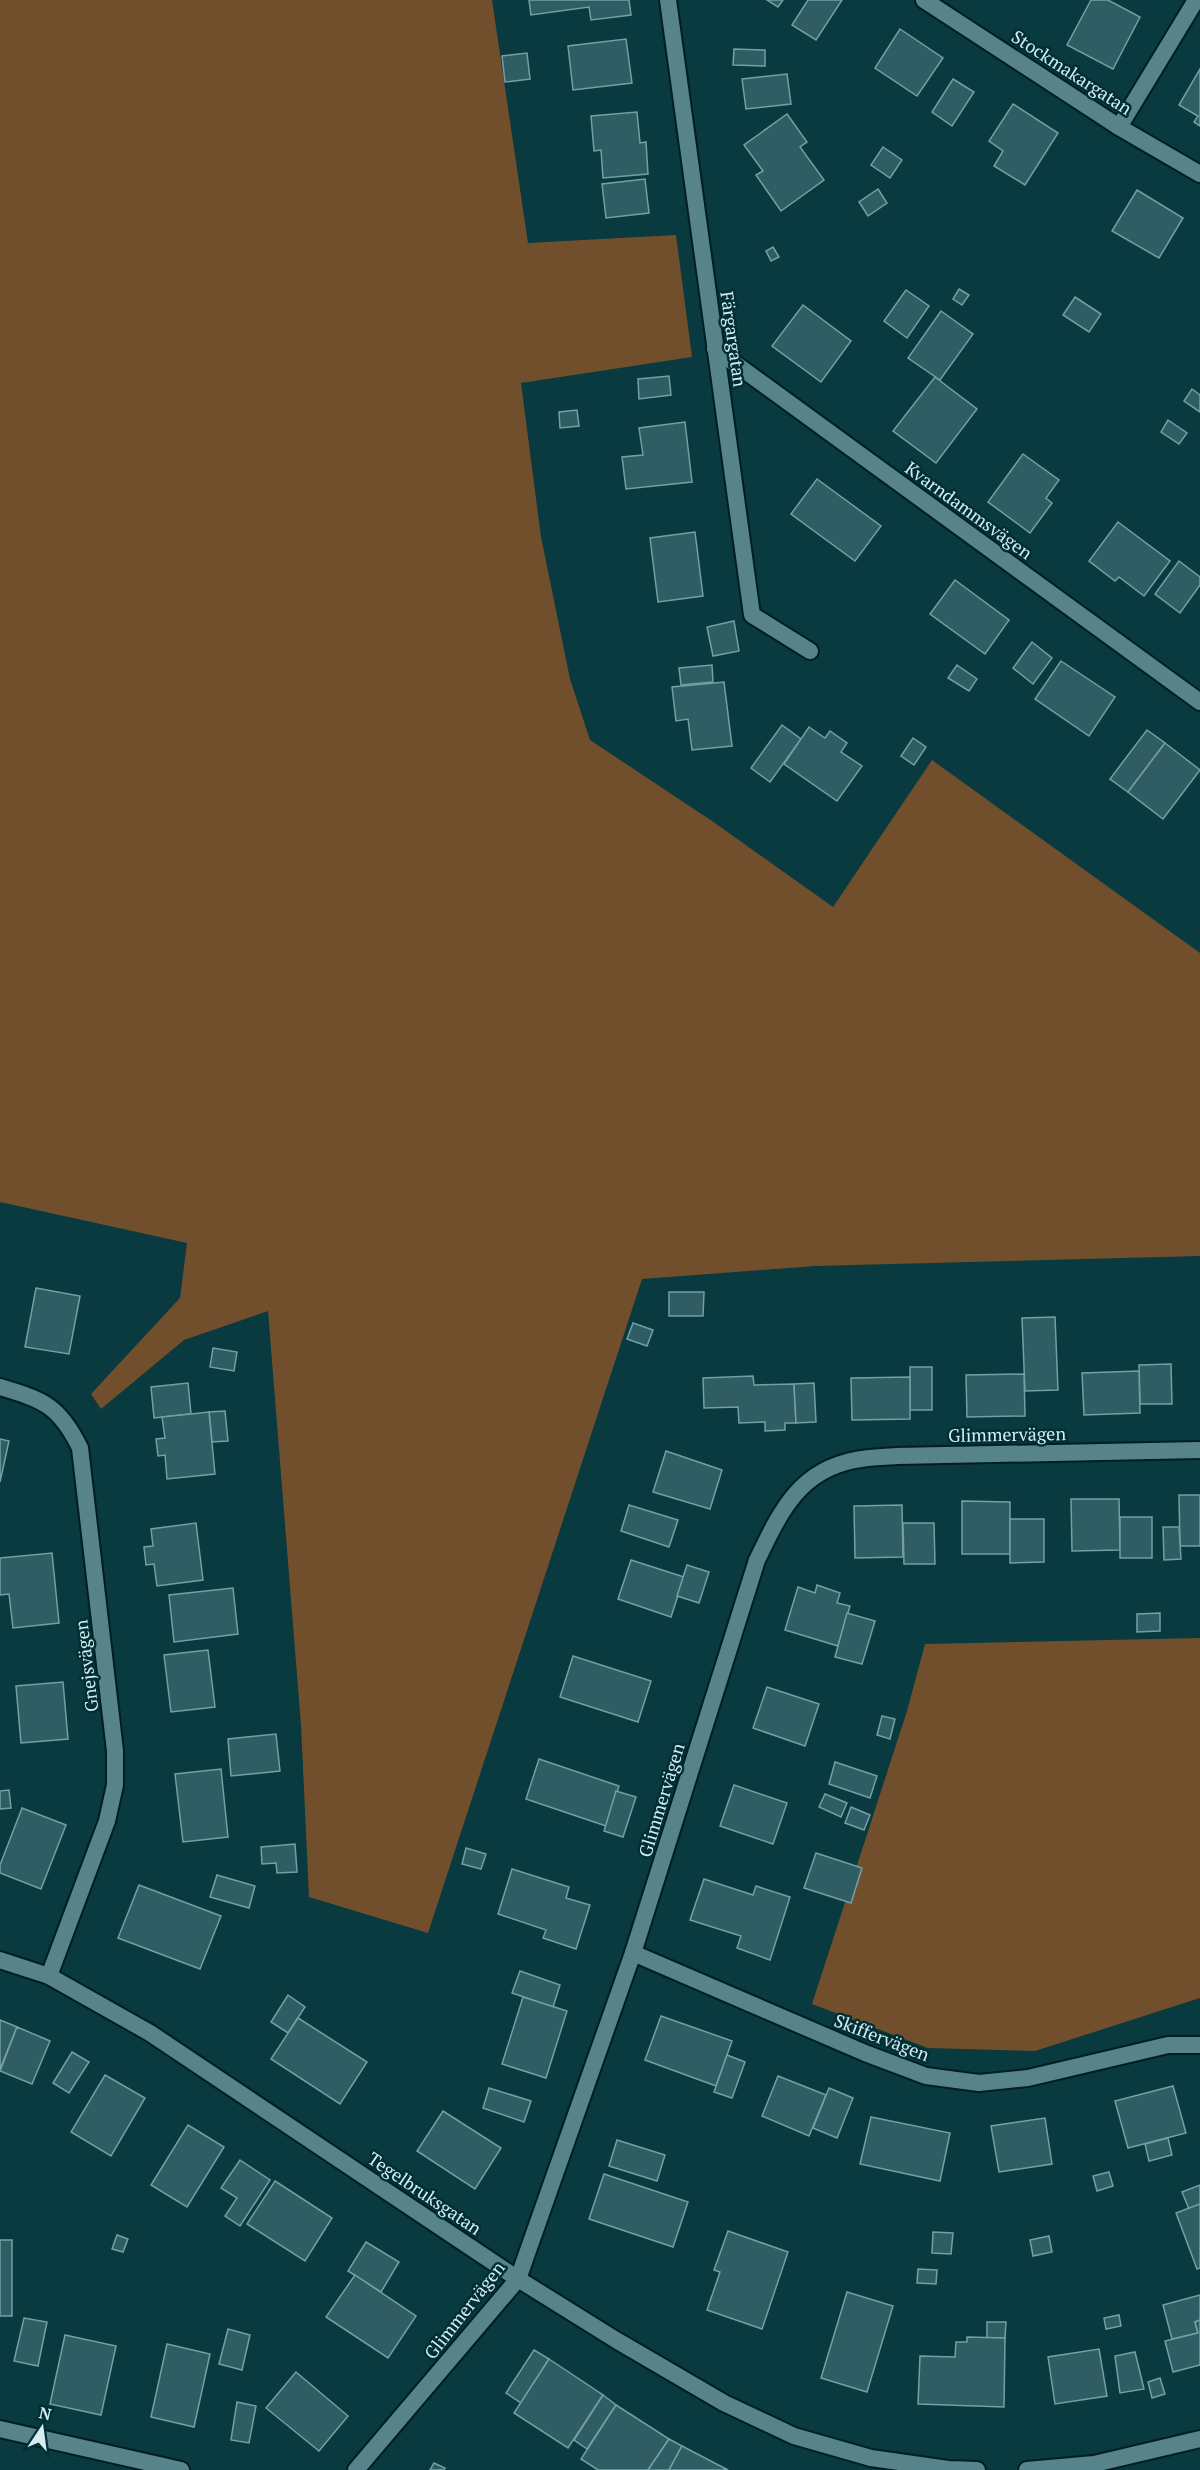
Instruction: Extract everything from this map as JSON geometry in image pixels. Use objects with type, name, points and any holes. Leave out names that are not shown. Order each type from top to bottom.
[{"type":"street","name":"Färgargatan","points":[[668,0],[752,615],[810,651]]},
{"type":"street","name":"Stockmakargatan","points":[[924,0],[1119,127],[1200,174]]},
{"type":"street","points":[[1119,127],[1196,0]]},
{"type":"street","name":"Kvarndammsvägen","points":[[716,349],[1200,702]]},
{"type":"street","name":"Gnejsvägen","points":[[0,1387],[39,1399],[62,1417],[80,1448],[115,1751],[115,1785],[107,1821],[49,1976]]},
{"type":"street","name":"Glimmervägen","points":[[357,2470],[518,2279],[633,1953],[757,1560],[780,1512],[800,1487],[823,1470],[855,1460],[896,1456],[1200,1450]]},
{"type":"street","name":"Skiffervägen","points":[[633,1953],[854,2048],[926,2076],[980,2083],[1028,2078],[1168,2045],[1200,2045]]},
{"type":"street","name":"Tegelbruksgatan","points":[[0,1960],[49,1976],[150,2033],[518,2279],[714,2397],[794,2436],[871,2458],[948,2469],[977,2470]]},
{"type":"street","points":[[0,2429],[181,2470]]},
{"type":"street","points":[[1028,2470],[1094,2464],[1200,2439]]},
{"type":"shaded area","points":[[0,0],[492,0],[528,243],[676,235],[692,357],[521,383],[541,537],[570,679],[590,740],[712,821],[833,907],[932,760],[1200,953],[1200,1256],[815,1266],[642,1279],[428,1933],[309,1897],[301,1725],[268,1311],[184,1340],[101,1409],[91,1394],[180,1298],[187,1243],[0,1202]]},
{"type":"shaded area","points":[[1200,1638],[1200,1998],[1035,2051],[928,2048],[812,2004],[907,1711],[925,1644]]},
{"type":"building","points":[[529,0],[629,0],[631,15],[591,20],[589,7],[531,15]]},
{"type":"building","points":[[767,0],[783,0],[778,7]]},
{"type":"building","points":[[808,0],[842,0],[816,40],[792,25]]},
{"type":"building","points":[[1091,0],[1108,0],[1140,17],[1113,69],[1067,45]]},
{"type":"building","points":[[900,29],[943,58],[917,96],[875,68]]},
{"type":"building","points":[[626,39],[632,83],[573,90],[568,46]]},
{"type":"building","points":[[734,49],[765,50],[765,66],[733,65]]},
{"type":"building","points":[[527,53],[530,79],[505,82],[502,56]]},
{"type":"building","points":[[1200,69],[1200,126],[1194,122],[1198,116],[1179,105]]},
{"type":"building","points":[[787,74],[791,104],[746,109],[742,79]]},
{"type":"building","points":[[953,79],[974,92],[952,126],[932,112]]},
{"type":"building","points":[[1013,104],[1058,133],[1025,185],[994,166],[1003,151],[989,141]]},
{"type":"building","points":[[637,112],[640,143],[646,142],[648,174],[603,178],[601,150],[594,151],[591,116]]},
{"type":"building","points":[[787,114],[807,142],[800,147],[824,180],[781,211],[756,175],[763,171],[744,145]]},
{"type":"building","points":[[883,147],[902,160],[890,178],[871,165]]},
{"type":"building","points":[[645,179],[649,213],[606,218],[602,184]]},
{"type":"building","points":[[878,189],[887,203],[868,216],[859,202]]},
{"type":"building","points":[[1137,190],[1183,218],[1159,258],[1112,231]]},
{"type":"building","points":[[773,247],[779,257],[771,261],[766,251]]},
{"type":"building","points":[[959,289],[969,295],[962,305],[953,299]]},
{"type":"building","points":[[906,290],[929,306],[907,338],[884,321]]},
{"type":"building","points":[[1075,297],[1101,314],[1089,332],[1063,315]]},
{"type":"building","points":[[803,305],[851,341],[821,382],[772,346]]},
{"type":"building","points":[[941,311],[973,334],[940,380],[908,358]]},
{"type":"building","points":[[669,376],[671,395],[639,399],[638,379]]},
{"type":"building","points":[[935,377],[977,409],[936,463],[893,431]]},
{"type":"building","points":[[1192,389],[1200,395],[1200,412],[1184,401]]},
{"type":"building","points":[[577,410],[579,426],[560,428],[559,412]]},
{"type":"building","points":[[1168,420],[1187,433],[1179,444],[1161,432]]},
{"type":"building","points":[[685,422],[692,482],[626,489],[622,457],[643,455],[639,428]]},
{"type":"building","points":[[1023,454],[1059,480],[1046,498],[1052,503],[1030,533],[988,502]]},
{"type":"building","points":[[817,479],[881,526],[855,561],[791,514]]},
{"type":"building","points":[[1118,522],[1170,561],[1144,596],[1119,577],[1115,581],[1089,561]]},
{"type":"building","points":[[695,532],[703,596],[658,602],[650,538]]},
{"type":"building","points":[[1179,561],[1200,577],[1200,585],[1180,613],[1155,594]]},
{"type":"building","points":[[955,580],[1009,620],[985,654],[930,614]]},
{"type":"building","points":[[734,621],[739,651],[713,656],[707,627]]},
{"type":"building","points":[[1032,642],[1052,658],[1033,684],[1013,668]]},
{"type":"building","points":[[1061,661],[1115,697],[1089,736],[1035,699]]},
{"type":"building","points":[[712,665],[713,682],[681,685],[679,668]]},
{"type":"building","points":[[957,665],[977,679],[969,691],[948,678]]},
{"type":"building","points":[[724,682],[732,746],[692,750],[688,719],[676,721],[672,687]]},
{"type":"building","points":[[782,725],[801,739],[770,782],[751,768]]},
{"type":"building","points":[[809,727],[825,738],[830,731],[847,743],[841,752],[862,766],[837,801],[784,764]]},
{"type":"building","points":[[1147,730],[1165,743],[1128,792],[1110,779]]},
{"type":"building","points":[[913,738],[926,747],[914,765],[901,756]]},
{"type":"building","points":[[1165,743],[1200,770],[1163,819],[1128,792]]},
{"type":"building","points":[[36,1288],[80,1296],[69,1354],[25,1347]]},
{"type":"building","points":[[669,1292],[704,1292],[703,1316],[669,1316]]},
{"type":"building","points":[[1055,1317],[1058,1390],[1025,1391],[1022,1318]]},
{"type":"building","points":[[633,1323],[653,1330],[647,1346],[627,1339]]},
{"type":"building","points":[[213,1348],[237,1352],[234,1371],[210,1367]]},
{"type":"building","points":[[1171,1364],[1172,1404],[1140,1404],[1139,1365]]},
{"type":"building","points":[[910,1367],[932,1367],[932,1410],[910,1410]]},
{"type":"building","points":[[1139,1371],[1140,1413],[1084,1415],[1082,1373]]},
{"type":"building","points":[[1024,1374],[1025,1416],[967,1417],[966,1375]]},
{"type":"building","points":[[753,1376],[754,1385],[794,1384],[796,1423],[785,1423],[785,1430],[765,1431],[765,1422],[739,1423],[738,1407],[704,1408],[703,1378]]},
{"type":"building","points":[[910,1377],[910,1419],[852,1420],[851,1378]]},
{"type":"building","points":[[188,1383],[191,1414],[154,1418],[151,1387]]},
{"type":"building","points":[[814,1383],[816,1422],[796,1423],[794,1384]]},
{"type":"building","points":[[225,1411],[228,1441],[212,1442],[209,1412]]},
{"type":"building","points":[[209,1412],[215,1474],[167,1479],[165,1455],[158,1456],[156,1439],[165,1438],[162,1417]]},
{"type":"building","points":[[0,1439],[9,1441],[0,1482]]},
{"type":"building","points":[[666,1451],[722,1470],[710,1509],[653,1492]]},
{"type":"building","points":[[1179,1495],[1200,1495],[1200,1546],[1180,1546]]},
{"type":"building","points":[[1071,1499],[1119,1499],[1120,1550],[1072,1551]]},
{"type":"building","points":[[962,1501],[1010,1502],[1010,1554],[962,1554]]},
{"type":"building","points":[[629,1505],[678,1520],[669,1547],[621,1531]]},
{"type":"building","points":[[902,1505],[903,1557],[855,1558],[854,1506]]},
{"type":"building","points":[[1120,1517],[1152,1517],[1152,1558],[1120,1558]]},
{"type":"building","points":[[1010,1519],[1044,1519],[1044,1562],[1010,1563]]},
{"type":"building","points":[[196,1523],[203,1580],[157,1586],[154,1564],[146,1565],[144,1547],[153,1546],[151,1529]]},
{"type":"building","points":[[903,1523],[934,1523],[935,1564],[904,1564]]},
{"type":"building","points":[[1163,1527],[1179,1527],[1181,1559],[1164,1560]]},
{"type":"building","points":[[52,1553],[59,1623],[13,1628],[9,1594],[0,1595],[0,1558]]},
{"type":"building","points":[[631,1560],[684,1577],[671,1617],[618,1599]]},
{"type":"building","points":[[687,1565],[709,1572],[699,1603],[677,1596]]},
{"type":"building","points":[[817,1585],[840,1593],[837,1603],[850,1606],[838,1646],[785,1630],[798,1587],[815,1593]]},
{"type":"building","points":[[233,1588],[238,1634],[174,1642],[169,1595]]},
{"type":"building","points":[[847,1613],[875,1621],[862,1664],[835,1657]]},
{"type":"building","points":[[1160,1613],[1160,1631],[1137,1632],[1137,1614]]},
{"type":"building","points":[[208,1650],[215,1707],[171,1712],[164,1655]]},
{"type":"building","points":[[573,1656],[651,1681],[638,1722],[560,1697]]},
{"type":"building","points":[[63,1682],[68,1739],[21,1743],[16,1686]]},
{"type":"building","points":[[767,1687],[819,1704],[805,1746],[753,1728]]},
{"type":"building","points":[[882,1716],[895,1719],[890,1739],[877,1735]]},
{"type":"building","points":[[276,1734],[280,1771],[231,1776],[228,1739]]},
{"type":"building","points":[[539,1759],[619,1786],[606,1826],[526,1799]]},
{"type":"building","points":[[835,1762],[877,1776],[870,1798],[829,1784]]},
{"type":"building","points":[[221,1769],[228,1837],[183,1842],[175,1774]]},
{"type":"building","points":[[734,1785],[787,1803],[773,1844],[720,1826]]},
{"type":"building","points":[[9,1790],[11,1808],[0,1809],[0,1791]]},
{"type":"building","points":[[616,1791],[636,1797],[623,1837],[604,1831]]},
{"type":"building","points":[[825,1794],[847,1803],[841,1817],[819,1807]]},
{"type":"building","points":[[851,1807],[870,1815],[864,1830],[845,1823]]},
{"type":"building","points":[[22,1808],[66,1825],[41,1889],[0,1873],[0,1865]]},
{"type":"building","points":[[295,1844],[297,1872],[277,1873],[276,1863],[262,1864],[261,1847]]},
{"type":"building","points":[[466,1848],[486,1854],[481,1869],[462,1864]]},
{"type":"building","points":[[816,1853],[862,1868],[851,1903],[804,1888]]},
{"type":"building","points":[[512,1869],[569,1887],[566,1898],[590,1905],[576,1949],[543,1938],[546,1930],[498,1914]]},
{"type":"building","points":[[217,1875],[255,1886],[249,1908],[210,1897]]},
{"type":"building","points":[[704,1879],[753,1895],[756,1886],[790,1897],[770,1960],[737,1948],[741,1936],[690,1920]]},
{"type":"building","points":[[139,1885],[221,1916],[200,1969],[118,1938]]},
{"type":"building","points":[[520,1971],[560,1985],[553,2007],[512,1993]]},
{"type":"building","points":[[288,1995],[305,2007],[288,2033],[271,2022]]},
{"type":"building","points":[[523,1997],[567,2011],[546,2078],[502,2064]]},
{"type":"building","points":[[661,2016],[732,2041],[716,2086],[645,2060]]},
{"type":"building","points":[[298,2018],[367,2062],[340,2104],[271,2059]]},
{"type":"building","points":[[0,2020],[17,2027],[0,2069]]},
{"type":"building","points":[[17,2027],[50,2041],[32,2084],[0,2071]]},
{"type":"building","points":[[72,2052],[89,2062],[69,2093],[53,2083]]},
{"type":"building","points":[[727,2055],[745,2062],[732,2098],[714,2092]]},
{"type":"building","points":[[105,2075],[145,2098],[111,2156],[71,2132]]},
{"type":"building","points":[[778,2076],[826,2095],[809,2136],[762,2116]]},
{"type":"building","points":[[1173,2086],[1186,2133],[1128,2148],[1115,2101]]},
{"type":"building","points":[[489,2088],[531,2101],[524,2122],[483,2108]]},
{"type":"building","points":[[829,2088],[853,2098],[837,2138],[813,2128]]},
{"type":"building","points":[[443,2111],[501,2148],[475,2189],[417,2151]]},
{"type":"building","points":[[871,2117],[950,2133],[940,2181],[860,2164]]},
{"type":"building","points":[[1045,2118],[1052,2164],[999,2172],[991,2126]]},
{"type":"building","points":[[188,2125],[224,2147],[187,2207],[151,2185]]},
{"type":"building","points":[[1168,2138],[1172,2155],[1149,2161],[1145,2144]]},
{"type":"building","points":[[617,2140],[665,2155],[657,2181],[609,2166]]},
{"type":"building","points":[[240,2160],[270,2180],[240,2226],[225,2216],[237,2198],[221,2188]]},
{"type":"building","points":[[1109,2172],[1113,2186],[1097,2191],[1093,2176]]},
{"type":"building","points":[[604,2174],[688,2202],[673,2247],[589,2219]]},
{"type":"building","points":[[275,2181],[332,2218],[305,2261],[247,2224]]},
{"type":"building","points":[[1200,2185],[1200,2204],[1189,2209],[1182,2192]]},
{"type":"building","points":[[1200,2204],[1200,2268],[1197,2269],[1176,2213]]},
{"type":"building","points":[[728,2231],[788,2252],[762,2329],[707,2310],[720,2272],[714,2270]]},
{"type":"building","points":[[933,2232],[953,2233],[951,2254],[932,2253]]},
{"type":"building","points":[[117,2235],[128,2239],[123,2252],[112,2249]]},
{"type":"building","points":[[1049,2236],[1052,2252],[1033,2256],[1030,2240]]},
{"type":"building","points":[[0,2240],[12,2240],[12,2316],[0,2316]]},
{"type":"building","points":[[366,2242],[399,2262],[381,2292],[348,2271]]},
{"type":"building","points":[[918,2269],[937,2270],[936,2284],[917,2283]]},
{"type":"building","points":[[355,2275],[416,2316],[388,2358],[326,2317]]},
{"type":"building","points":[[847,2292],[893,2306],[867,2392],[821,2378]]},
{"type":"building","points":[[1200,2295],[1200,2320],[1195,2322],[1198,2333],[1172,2339],[1163,2305]]},
{"type":"building","points":[[1119,2315],[1121,2326],[1106,2329],[1104,2318]]},
{"type":"building","points":[[24,2318],[47,2322],[38,2366],[14,2361]]},
{"type":"building","points":[[1200,2320],[1200,2365],[1173,2372],[1165,2341],[1198,2333],[1195,2322]]},
{"type":"building","points":[[987,2322],[1006,2322],[1005,2338],[987,2338]]},
{"type":"building","points":[[228,2329],[250,2335],[242,2370],[219,2364]]},
{"type":"building","points":[[65,2335],[116,2346],[101,2415],[50,2404]]},
{"type":"building","points":[[967,2337],[1005,2338],[1004,2407],[918,2404],[920,2356],[955,2357],[956,2342],[967,2342]]},
{"type":"building","points":[[167,2344],[210,2354],[194,2427],[151,2417]]},
{"type":"building","points":[[1099,2349],[1107,2396],[1055,2404],[1048,2357]]},
{"type":"building","points":[[534,2350],[549,2359],[521,2403],[506,2393]]},
{"type":"building","points":[[1135,2352],[1144,2389],[1120,2393],[1115,2356]]},
{"type":"building","points":[[549,2359],[603,2395],[568,2448],[514,2413]]},
{"type":"building","points":[[296,2372],[348,2416],[319,2451],[266,2408]]},
{"type":"building","points":[[1160,2378],[1165,2394],[1152,2398],[1148,2382]]},
{"type":"building","points":[[603,2395],[616,2405],[587,2449],[574,2440]]},
{"type":"building","points":[[237,2402],[256,2406],[249,2443],[231,2440]]},
{"type":"building","points":[[616,2405],[669,2439],[648,2470],[598,2470],[581,2459]]},
{"type":"building","points":[[669,2439],[682,2446],[669,2470],[648,2470]]},
{"type":"building","points":[[682,2446],[728,2470],[669,2470]]},
{"type":"building","points":[[434,2463],[445,2468],[444,2470],[430,2470]]}]
